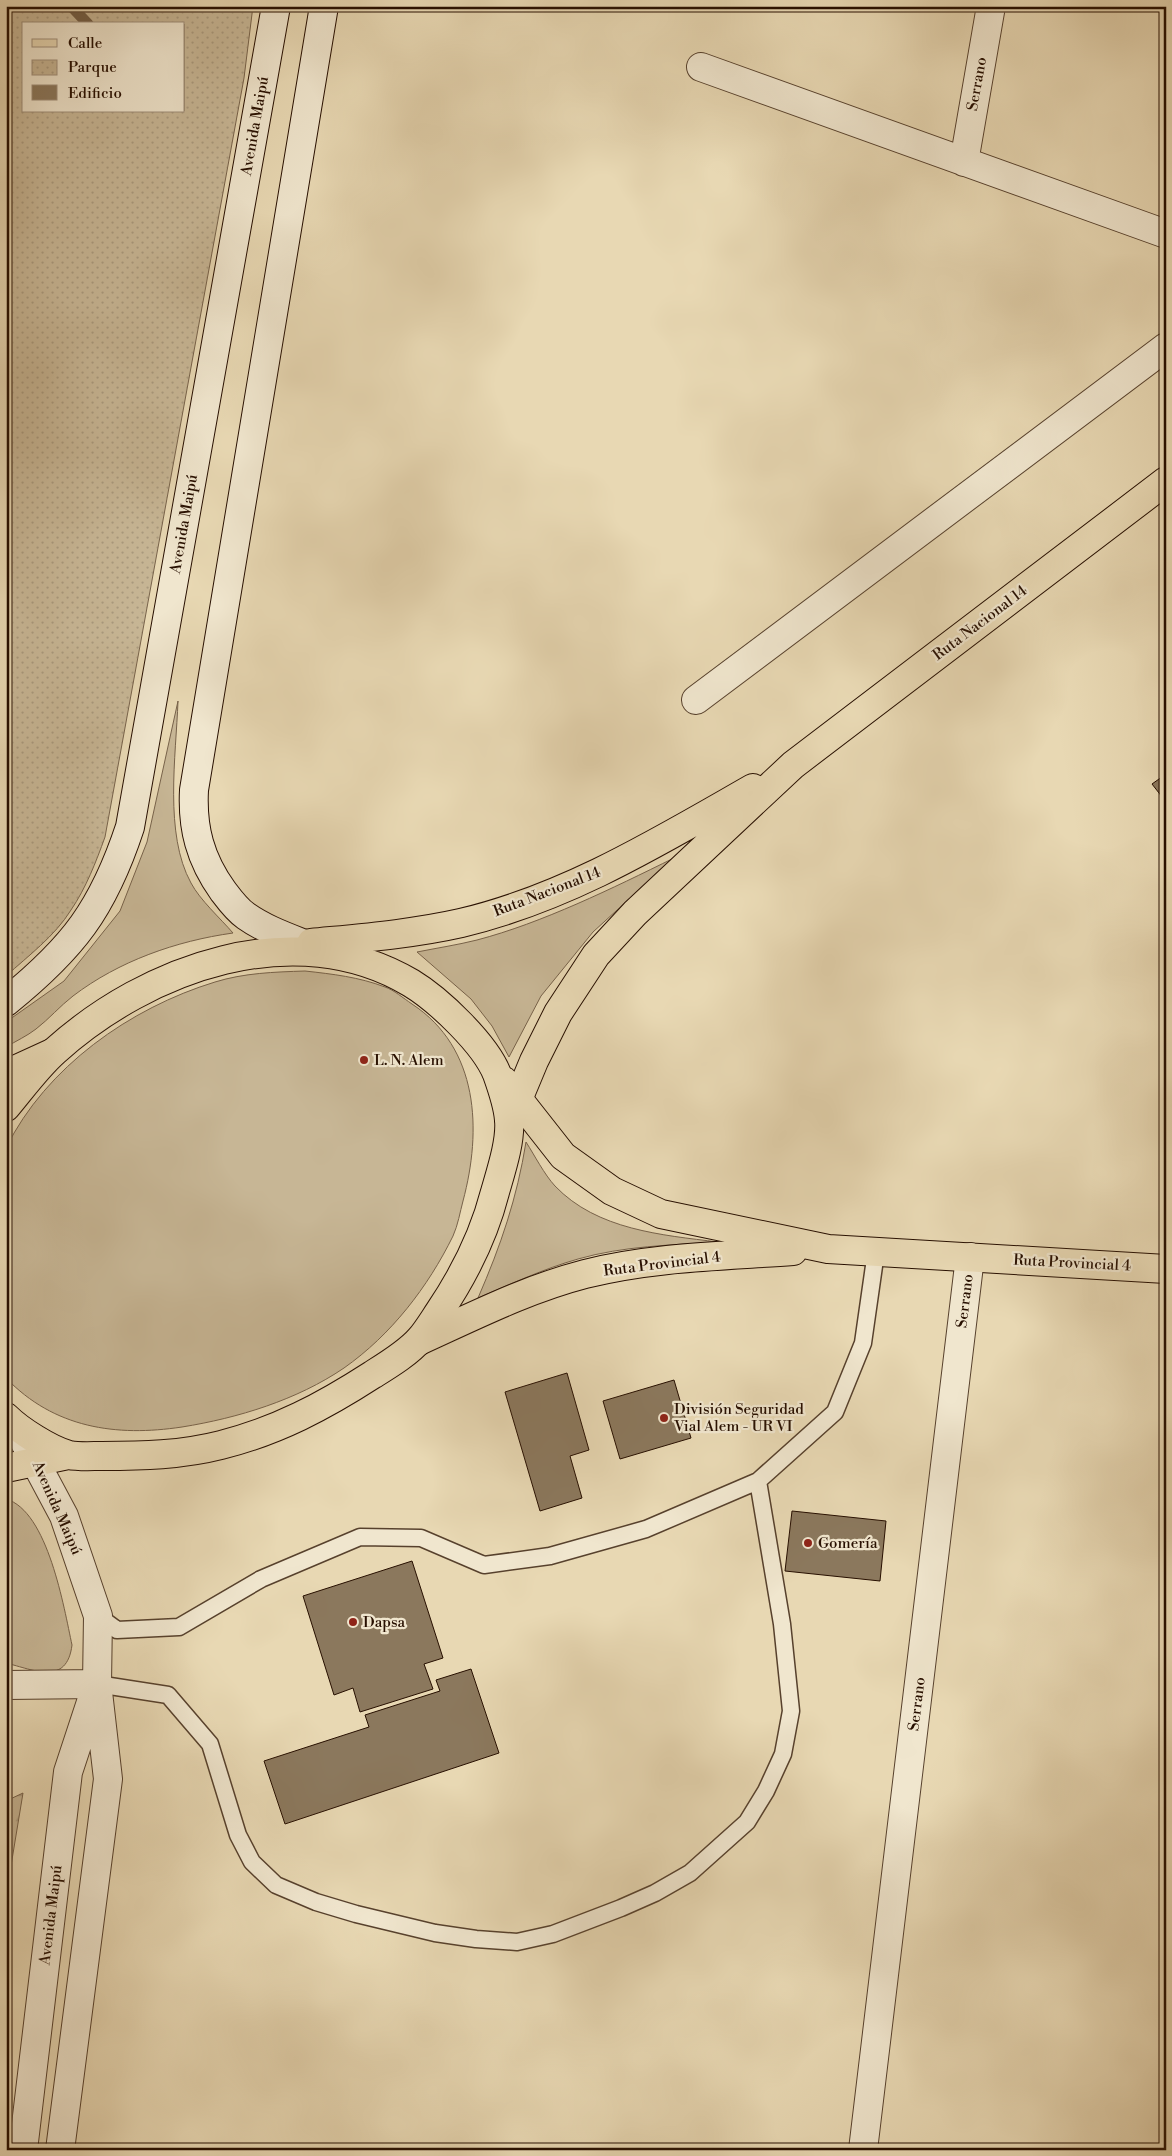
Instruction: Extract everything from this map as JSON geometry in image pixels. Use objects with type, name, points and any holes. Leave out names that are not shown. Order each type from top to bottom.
[{"type":"main road","name":"Ruta Nacional 14","points":[[514,1109],[558,1013],[596,955],[635,913],[793,765],[1166,481]]},
{"type":"main road","name":"Ruta Nacional 14","points":[[52,1054],[100,1015],[126,999],[156,984],[218,962],[306,944],[402,934],[461,923],[519,906],[576,885],[636,855],[793,765]]},
{"type":"main road","points":[[6,1468],[68,1455],[142,1456],[199,1451],[254,1436],[301,1418],[344,1394],[419,1340],[461,1280],[489,1216],[504,1160],[514,1109],[496,1072],[470,1035],[426,992],[398,976],[366,963],[330,954],[277,950]]},
{"type":"main road","points":[[6,1074],[52,1054]]},
{"type":"main road","points":[[6,1107],[52,1054]]},
{"type":"main road","name":"Ruta Provincial 4","points":[[514,1109],[563,1156],[612,1191],[661,1214],[828,1248],[1166,1269]]},
{"type":"main road","name":"Ruta Provincial 4","points":[[419,1340],[545,1286],[586,1274],[632,1264],[828,1248]]},
{"type":"main road","points":[[10,1421],[68,1455]]},
{"type":"street","name":"Avenida Maipú","points":[[6,1002],[58,957],[81,930],[100,901],[117,866],[130,827],[276,6]]},
{"type":"street","points":[[324,6],[194,790],[193,813],[196,838],[203,858],[213,877],[228,898],[244,915],[268,929],[330,954]]},
{"type":"street","name":"Serrano","points":[[964,162],[991,6]]},
{"type":"street","points":[[701,67],[1166,234]]},
{"type":"street","points":[[696,700],[1166,347]]},
{"type":"street","name":"Serrano","points":[[863,2150],[970,1257]]},
{"type":"street","name":"Avenida Maipú","points":[[10,1421],[37,1462],[64,1516],[98,1616],[98,1684],[108,1779],[60,2150]]},
{"type":"street","name":"Avenida Maipú","points":[[22,2150],[68,1772],[98,1684]]},
{"type":"street","points":[[6,1685],[98,1684]]},
{"type":"lane","points":[[98,1616],[117,1630],[179,1627],[261,1579],[360,1537],[421,1538],[484,1565],[550,1556],[646,1529],[758,1480],[835,1412],[863,1344],[876,1252]]},
{"type":"lane","points":[[98,1684],[168,1695],[210,1744],[238,1835],[252,1862],[276,1884],[324,1904],[435,1933],[517,1942],[553,1934],[655,1893],[690,1873],[747,1822],[766,1791],[783,1754],[791,1711],[782,1624],[758,1480]]},
{"type":"green space","points":[[6,6],[253,6],[244,78],[105,837],[86,884],[76,902],[65,919],[41,945],[6,976]]},
{"type":"green space","points":[[178,701],[174,770],[174,818],[177,842],[191,883],[205,902],[233,933],[169,947],[149,954],[109,973],[73,996],[33,1032],[6,1047],[6,1022],[64,981],[120,911],[147,842]]},
{"type":"green space","points":[[674,858],[593,932],[541,996],[509,1057],[492,1026],[471,999],[417,952],[477,940],[527,924],[602,893]]},
{"type":"green space","points":[[305,971],[355,978],[395,992],[434,1022],[451,1043],[463,1067],[470,1092],[473,1119],[469,1174],[455,1232],[432,1274],[393,1325],[361,1355],[326,1379],[266,1406],[245,1413],[182,1427],[133,1431],[87,1425],[65,1418],[44,1408],[25,1395],[6,1378],[6,1148],[23,1119],[67,1067],[94,1044],[152,1008],[183,993],[226,979],[259,974]]},
{"type":"green space","points":[[526,1142],[555,1186],[572,1201],[590,1212],[631,1228],[718,1242],[612,1251],[552,1267],[478,1298],[507,1221],[518,1183]]},
{"type":"green space","points":[[6,1499],[21,1507],[33,1522],[52,1563],[59,1586],[72,1645],[69,1658],[64,1666],[56,1671],[38,1671],[6,1663]]},
{"type":"green space","points":[[23,1793],[6,1896],[6,1801]]},
{"type":"building","points":[[1166,774],[1166,802],[1152,784]]},
{"type":"building","points":[[567,1373],[589,1450],[570,1456],[582,1498],[540,1511],[505,1392]]},
{"type":"building","points":[[674,1380],[691,1438],[620,1459],[603,1401]]},
{"type":"building","points":[[792,1511],[886,1521],[880,1581],[785,1571]]},
{"type":"building","points":[[412,1561],[443,1658],[424,1664],[433,1689],[360,1712],[353,1688],[334,1695],[303,1596]]},
{"type":"building","points":[[471,1669],[499,1753],[285,1824],[264,1761],[369,1727],[365,1715],[440,1691],[436,1680]]},
{"type":"waterway","points":[[71,6],[86,22]]},
{"type":"place","name":"L. N. Alem","points":[[364,1060]]},
{"type":"place","name":"División Seguridad Vial Alem - UR VI","points":[[664,1418]]},
{"type":"place","name":"Gomería","points":[[808,1543]]},
{"type":"place","name":"Dapsa","points":[[353,1622]]}]
